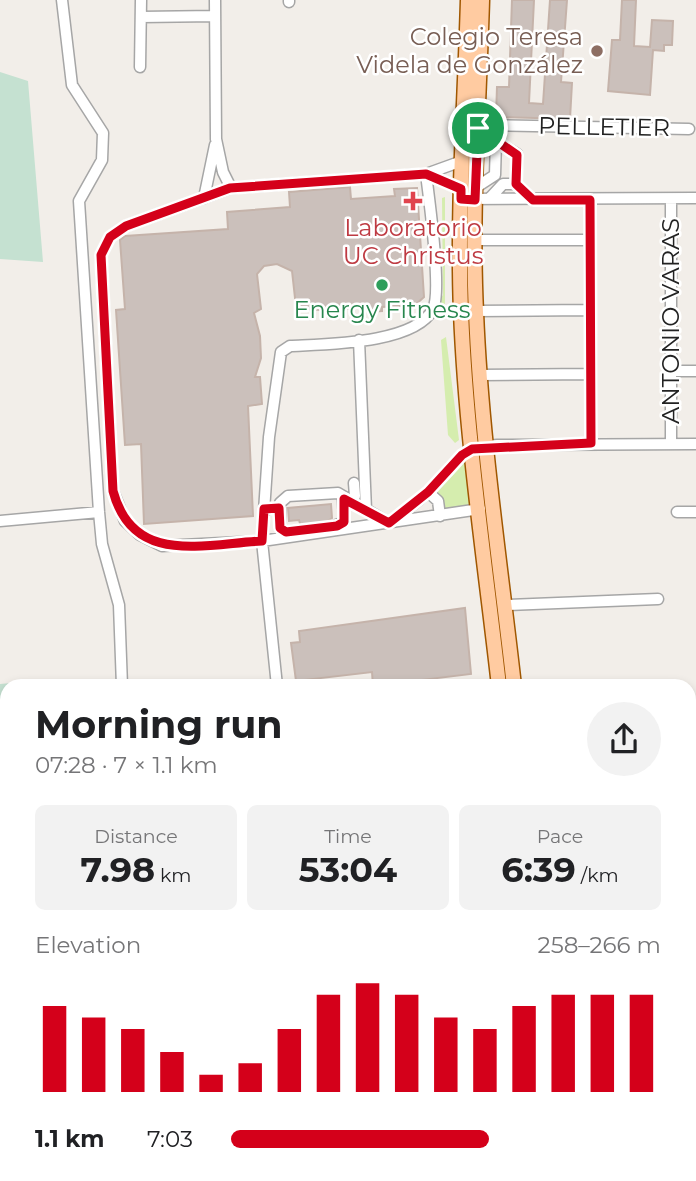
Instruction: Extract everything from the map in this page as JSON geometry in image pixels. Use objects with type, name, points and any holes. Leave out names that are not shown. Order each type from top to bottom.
[{"type":"main road","points":[[468,0],[462,161],[472,195],[479,375],[480,509],[498,679]]},
{"type":"main road","points":[[482,0],[478,126],[461,313],[479,447],[505,605],[513,679]]},
{"type":"street","points":[[62,0],[72,85],[103,133],[102,160],[79,201],[99,512],[102,544],[119,605],[122,679]]},
{"type":"street","points":[[139,67],[141,0]]},
{"type":"street","points":[[215,0],[216,139],[230,188]]},
{"type":"street","points":[[141,17],[215,16]]},
{"type":"street","points":[[478,126],[517,155],[516,184]]},
{"type":"street","name":"PELLETIER","points":[[478,126],[689,129]]},
{"type":"street","points":[[204,198],[216,139]]},
{"type":"street","points":[[496,141],[499,179]]},
{"type":"street","points":[[462,161],[426,174],[230,188],[126,226],[110,237],[101,255],[113,491],[125,521],[140,535],[162,546],[262,541],[480,509]]},
{"type":"street","points":[[426,174],[472,195],[533,200],[696,198]]},
{"type":"street","points":[[276,679],[262,541],[270,425],[281,352],[290,346],[359,340],[402,331],[424,322],[435,307],[426,174]]},
{"type":"street","points":[[472,195],[499,179]]},
{"type":"street","points":[[472,195],[499,179],[516,184],[533,200]]},
{"type":"street","name":"ANTONIO VARAS","points":[[671,199],[671,443]]},
{"type":"street","points":[[590,200],[591,443]]},
{"type":"street","points":[[474,240],[589,240]]},
{"type":"street","points":[[475,311],[589,310]]},
{"type":"street","points":[[359,340],[360,482],[366,510]]},
{"type":"street","points":[[672,371],[696,371]]},
{"type":"street","points":[[479,375],[590,374]]},
{"type":"street","points":[[389,523],[428,492],[462,455],[479,447],[591,443],[696,444]]},
{"type":"street","points":[[346,499],[355,496],[360,482]]},
{"type":"street","points":[[342,483],[346,499],[344,522],[337,526],[286,532],[280,528],[279,508],[282,499],[288,496],[338,493],[346,499],[389,523]]},
{"type":"street","points":[[428,492],[438,501],[440,516]]},
{"type":"street","points":[[264,509],[279,508]]},
{"type":"street","points":[[0,521],[99,512]]},
{"type":"street","points":[[677,512],[696,512]]},
{"type":"street","points":[[505,605],[658,599]]},
{"type":"street","points":[[206,1181],[215,1181]]},
{"type":"green space","points":[[0,72],[28,81],[43,262],[0,259]]},
{"type":"green space","points":[[445,197],[445,306],[441,308],[442,198]]},
{"type":"green space","points":[[446,337],[459,440],[455,443],[448,435],[441,340]]},
{"type":"green space","points":[[465,462],[473,506],[443,512],[435,494]]},
{"type":"building","points":[[512,0],[534,0],[529,103],[543,104],[550,0],[567,0],[561,82],[572,83],[570,119],[496,117],[497,87],[509,87]]},
{"type":"building","points":[[622,0],[636,0],[634,46],[650,47],[652,20],[673,21],[672,45],[664,45],[664,51],[653,50],[650,95],[608,91],[612,40],[620,40]]},
{"type":"building","points":[[350,187],[351,199],[395,196],[394,189],[417,188],[424,297],[415,305],[382,307],[382,311],[368,312],[368,305],[347,309],[321,306],[321,310],[303,309],[296,307],[292,271],[277,264],[264,266],[257,274],[261,309],[254,313],[260,336],[261,358],[255,377],[260,377],[262,404],[248,406],[253,516],[144,524],[141,444],[125,445],[116,310],[125,309],[120,240],[125,236],[228,229],[227,212],[290,207],[289,192]]},
{"type":"building","points":[[331,504],[332,518],[324,524],[301,527],[299,520],[289,521],[288,508]]},
{"type":"building","points":[[465,608],[471,674],[430,679],[372,679],[372,672],[296,679],[291,643],[300,642],[299,631]]},
{"type":"place","name":"Colegio Teresa Videla de González","points":[[597,51]]},
{"type":"place","name":"Laboratorio UC Christus","points":[[413,201]]},
{"type":"place","name":"Energy Fitness","points":[[382,285]]},
{"type":"route","points":[[478,128],[517,155],[516,184],[533,200],[590,200],[591,443],[486,446],[472,449],[462,455],[428,492],[389,523],[344,499],[344,522],[337,526],[286,532],[280,528],[279,508],[264,509],[262,541],[162,546],[140,535],[125,521],[113,491],[101,255],[110,237],[126,226],[230,188],[426,174],[461,189],[461,199],[475,200],[478,128]]}]
